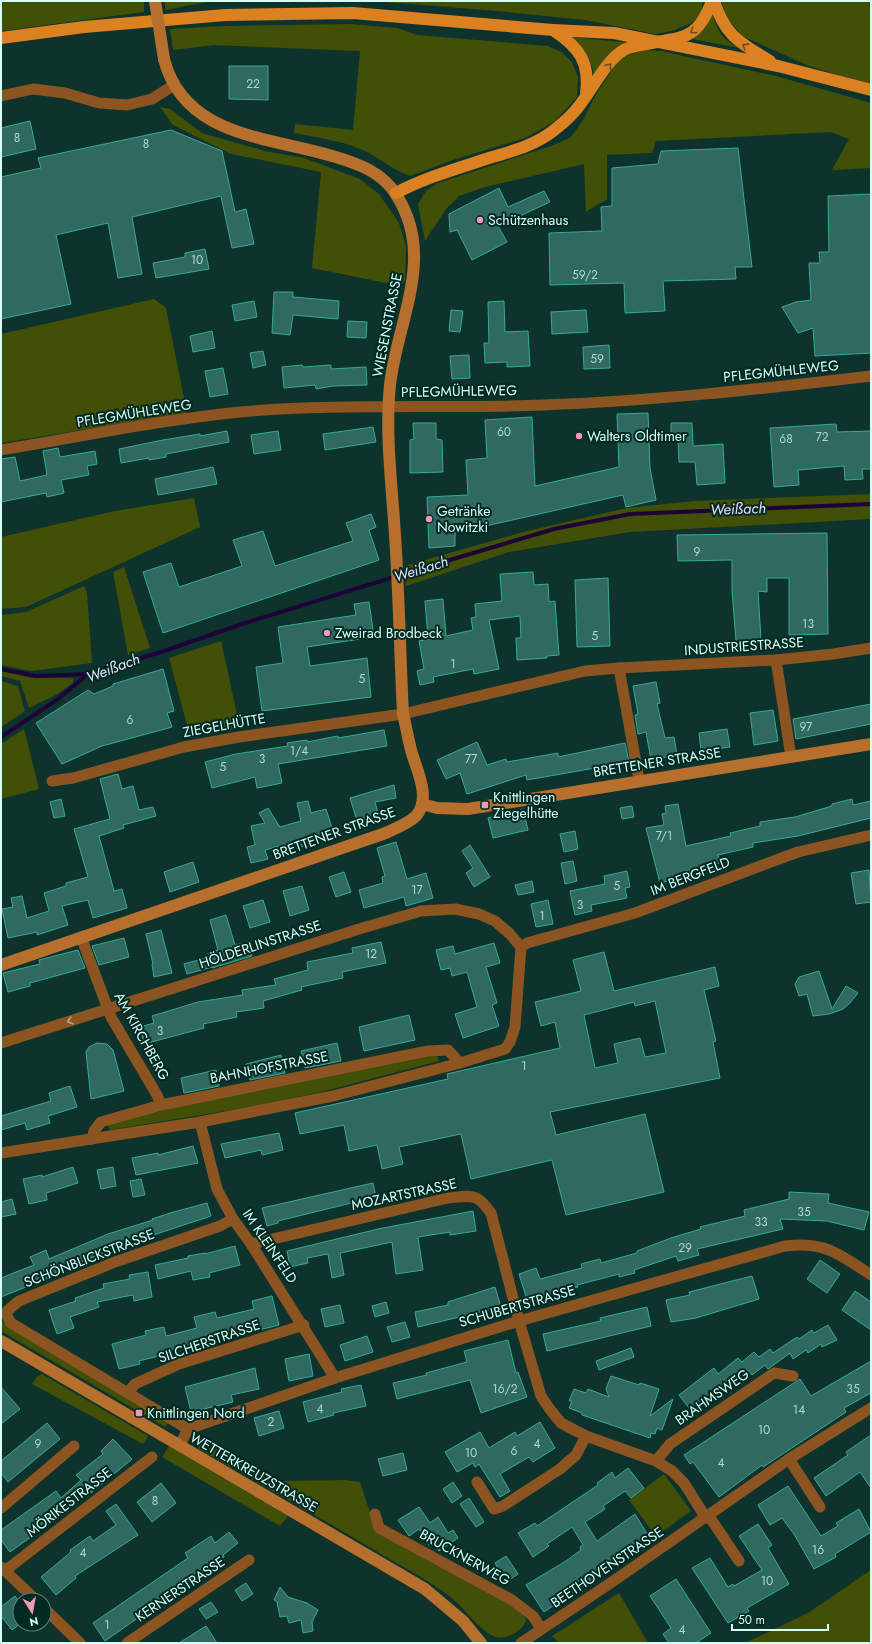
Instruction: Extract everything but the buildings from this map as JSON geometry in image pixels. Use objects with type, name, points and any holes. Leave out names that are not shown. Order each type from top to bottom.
[{"type":"main road","points":[[396,193],[409,186],[529,144],[552,132],[580,106],[607,67],[624,49],[658,41],[681,38],[691,33],[700,26],[713,1]]},
{"type":"main road","points":[[713,1],[724,27],[736,41],[778,66]]},
{"type":"main road","points":[[1,38],[84,27],[233,14],[353,13],[553,30],[614,33],[778,66],[871,90]]},
{"type":"main road","points":[[553,30],[573,45],[580,53],[585,63],[588,78],[585,97]]},
{"type":"street","name":"WIESENSTRASSE","points":[[155,1],[164,59],[168,73],[184,100],[202,115],[217,124],[248,136],[343,158],[364,168],[381,178],[396,193],[412,228],[414,273],[390,384],[389,406],[390,453],[404,714],[411,749],[421,783],[423,794],[422,804]]},
{"type":"street","points":[[1,96],[33,89],[65,92],[99,103],[127,105],[152,99],[174,85]]},
{"type":"street","name":"PFLEGMÜHLEWEG","points":[[1,450],[195,417],[249,412],[333,407],[542,405],[785,386],[871,376]]},
{"type":"street","name":"INDUSTRIESTRASSE","points":[[404,714],[585,671],[776,660],[871,648]]},
{"type":"street","points":[[776,660],[791,756]]},
{"type":"street","points":[[619,668],[639,780]]},
{"type":"street","name":"ZIEGELHÜTTE","points":[[52,781],[73,778],[184,746],[404,714]]},
{"type":"street","name":"BRETTENER STRASSE","points":[[1,965],[383,834],[401,826],[416,816],[422,804],[437,808],[468,809],[639,780],[871,744]]},
{"type":"street","name":"IM BERGFELD","points":[[521,947],[527,943],[636,913],[798,852],[871,835]]},
{"type":"street","name":"HÖLDERLINSTRASSE","points":[[1,1043],[359,928],[421,911],[455,909],[478,914],[495,921],[510,934],[521,947]]},
{"type":"street","name":"AM KIRCHBERG","points":[[81,937],[108,1009],[161,1104]]},
{"type":"street","points":[[1,1153],[200,1122],[333,1096],[460,1063],[505,1049],[510,1042],[515,1027],[521,947]]},
{"type":"street","name":"BAHNHOFSTRASSE","points":[[92,1140],[94,1131],[101,1122],[161,1104],[428,1051],[448,1050],[460,1063]]},
{"type":"street","name":"IM KLEINFELD","points":[[200,1122],[217,1189],[233,1219],[304,1326],[335,1378]]},
{"type":"street","name":"MOZARTSTRASSE","points":[[251,1244],[448,1198],[473,1196],[482,1200],[491,1213],[519,1321],[541,1396],[561,1423],[586,1436],[656,1461],[672,1471],[684,1483],[707,1517]]},
{"type":"street","name":"SCHÖNBLICKSTRASSE","points":[[188,1428],[128,1394],[11,1323],[7,1316],[7,1311],[10,1306],[19,1301],[115,1262],[220,1226],[233,1219]]},
{"type":"street","name":"SCHUBERTSTRASSE","points":[[188,1428],[335,1378],[519,1321],[785,1246],[804,1243],[824,1247],[871,1275]]},
{"type":"street","name":"SILCHERSTRASSE","points":[[128,1394],[135,1384],[179,1364],[304,1326]]},
{"type":"street","name":"WETTERKREUZSTRASSE","points":[[1,1341],[425,1589],[463,1621],[481,1643]]},
{"type":"street","name":"BRAHMSWEG","points":[[656,1461],[670,1444],[774,1373],[793,1376]]},
{"type":"street","name":"BEETHOVENSTRASSE","points":[[521,1643],[707,1517],[789,1459],[871,1408]]},
{"type":"street","points":[[180,1445],[188,1428]]},
{"type":"street","points":[[477,1482],[494,1509],[560,1469],[576,1455],[586,1436]]},
{"type":"street","points":[[1,1508],[74,1446]]},
{"type":"street","name":"MÖRIKESTRASSE","points":[[3,1569],[152,1457]]},
{"type":"street","points":[[789,1459],[820,1507]]},
{"type":"street","name":"BRUCKNERWEG","points":[[375,1514],[378,1528],[512,1600],[533,1616],[542,1629]]},
{"type":"street","points":[[707,1517],[739,1561]]},
{"type":"street","name":"KERNERSTRASSE","points":[[127,1643],[249,1560]]},
{"type":"street","points":[[3,1569],[27,1592]]},
{"type":"street","points":[[52,1616],[80,1643]]},
{"type":"green space","points":[[1,1],[144,1],[144,12],[1,31]]},
{"type":"green space","points":[[164,1],[212,1],[166,10]]},
{"type":"green space","points":[[373,1],[703,1],[701,14],[691,23],[672,31],[655,34],[585,20]]},
{"type":"green space","points":[[721,1],[871,1],[871,86],[809,66],[742,36],[728,19]]},
{"type":"green space","points":[[713,14],[716,25],[725,38],[739,48],[692,39],[705,28]]},
{"type":"green space","points":[[350,24],[397,28],[417,35],[548,46],[561,52],[572,62],[578,78],[577,97],[555,121],[525,138],[453,160],[410,176],[360,149],[332,140],[294,133],[295,124],[353,130],[360,51],[214,45],[173,50],[170,29],[223,26]]},
{"type":"green space","points":[[570,37],[633,43],[615,52],[605,60],[594,76],[589,59],[583,49]]},
{"type":"green space","points":[[644,50],[661,51],[776,76],[871,103],[871,168],[832,170],[849,139],[831,132],[656,141],[652,153],[607,155],[607,200],[586,212],[584,164],[485,187],[459,196],[446,209],[425,241],[418,204],[426,191],[438,183],[554,145],[571,137],[583,120],[595,96],[617,62],[628,55]]},
{"type":"green space","points":[[160,107],[170,109],[202,133],[265,151],[304,158],[360,179],[379,194],[399,223],[406,246],[405,281],[396,285],[312,268],[321,172],[231,154],[173,125]]},
{"type":"green space","points":[[154,299],[166,308],[187,413],[1,443],[1,334]]},
{"type":"green space","points":[[871,494],[871,519],[630,532],[509,552],[406,586],[404,566],[527,531],[627,508],[695,501]]},
{"type":"green space","points":[[194,498],[200,527],[26,607],[1,609],[1,537],[115,511]]},
{"type":"green space","points":[[124,567],[150,648],[128,655],[113,572]]},
{"type":"green space","points":[[84,586],[87,593],[92,663],[31,671],[1,665],[1,615],[26,612]]},
{"type":"green space","points":[[221,641],[240,728],[190,736],[169,658]]},
{"type":"green space","points":[[1,671],[33,678],[73,678],[73,683],[56,695],[29,708],[20,681],[1,676]]},
{"type":"green space","points":[[1,681],[18,686],[25,711],[1,727]]},
{"type":"green space","points":[[24,729],[39,789],[1,799],[1,744]]},
{"type":"green space","points":[[437,1055],[439,1061],[321,1092],[250,1107],[110,1130],[108,1124],[158,1110]]},
{"type":"green space","points":[[1,1321],[168,1423],[165,1427],[1,1331]]},
{"type":"green space","points":[[42,1374],[148,1436],[143,1444],[32,1384],[37,1377]]},
{"type":"green space","points":[[198,1436],[282,1481],[345,1480],[360,1482],[376,1531],[516,1608],[526,1619],[525,1623],[519,1630],[510,1636],[500,1638],[489,1634],[454,1600],[415,1573],[197,1448],[196,1442]]},
{"type":"green space","points":[[169,1446],[288,1516],[280,1526],[162,1457]]},
{"type":"green space","points":[[664,1474],[691,1511],[656,1536],[629,1500]]},
{"type":"green space","points":[[871,1570],[871,1643],[745,1643],[808,1613]]},
{"type":"green space","points":[[619,1593],[648,1643],[559,1643],[552,1636]]},
{"type":"waterway","name":"Weißach","points":[[1,737],[58,699],[88,674],[161,652],[245,623],[554,529],[630,514],[871,504]]},
{"type":"waterway","points":[[1,669],[36,676],[88,674]]},
{"type":"place","name":"Schützenhaus","points":[[480,220]]},
{"type":"place","name":"Walters Oldtimer","points":[[579,436]]},
{"type":"place","name":"Getränke Nowitzki","points":[[429,519]]},
{"type":"place","name":"Zweirad Brodbeck","points":[[327,633]]},
{"type":"place","name":"Knittlingen Ziegelhütte","points":[[485,805]]},
{"type":"place","name":"Knittlingen Nord","points":[[139,1413]]}]
